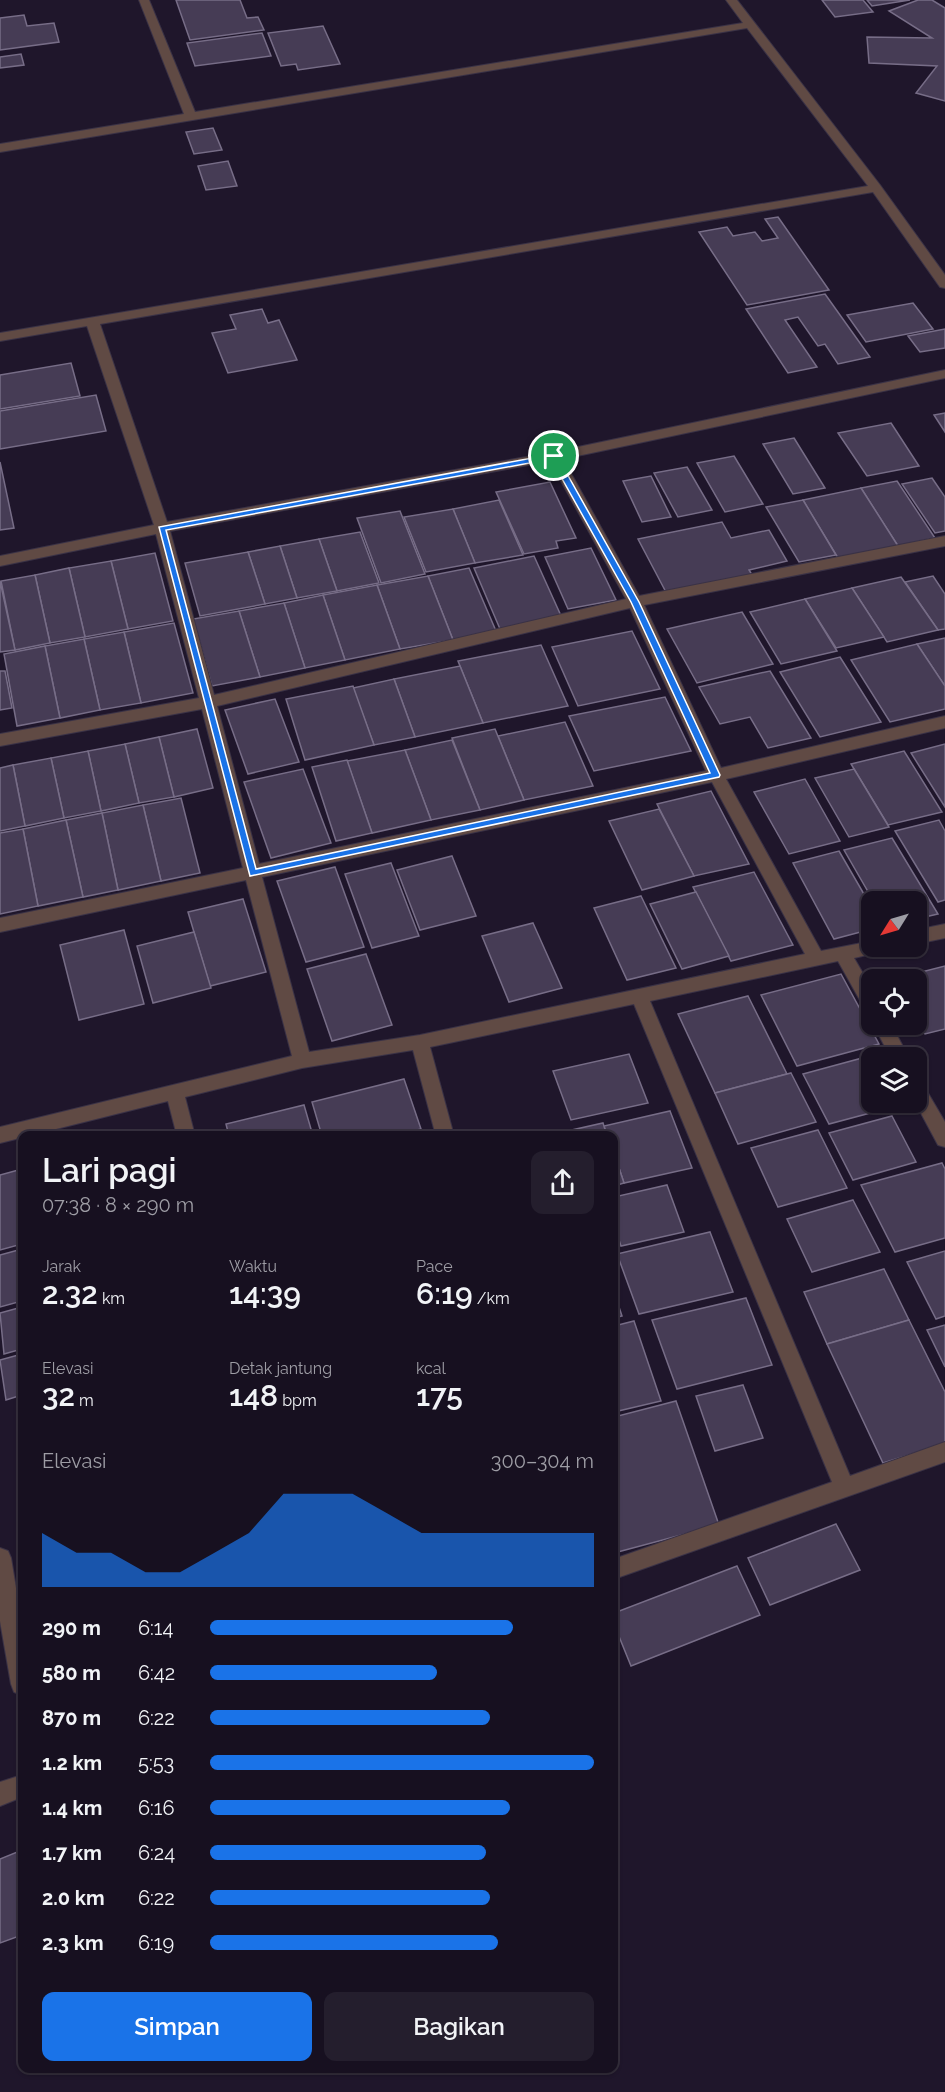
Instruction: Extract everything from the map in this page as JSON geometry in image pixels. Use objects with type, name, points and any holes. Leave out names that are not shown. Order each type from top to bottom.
[{"type":"street","points":[[144,0],[191,117]]},
{"type":"street","points":[[730,0],[876,189],[945,284]]},
{"type":"street","points":[[0,148],[748,25]]},
{"type":"street","points":[[0,337],[876,189]]},
{"type":"street","points":[[92,321],[162,528],[302,1061]]},
{"type":"street","points":[[0,561],[162,528],[554,456],[945,374]]},
{"type":"street","points":[[554,456],[635,602],[716,775],[816,959]]},
{"type":"street","points":[[0,740],[209,702],[635,602],[945,541]]},
{"type":"street","points":[[0,925],[716,775],[945,722]]},
{"type":"street","points":[[927,935],[945,931]]},
{"type":"street","points":[[0,1135],[302,1061],[420,1042],[861,950]]},
{"type":"street","points":[[843,955],[861,987]]},
{"type":"street","points":[[640,998],[844,1486]]},
{"type":"street","points":[[420,1042],[444,1131]]},
{"type":"street","points":[[175,1093],[185,1131]]},
{"type":"street","points":[[927,1107],[945,1139]]},
{"type":"street","points":[[618,1568],[945,1452]]},
{"type":"street","points":[[0,1558],[18,1661]]},
{"type":"street","points":[[0,1794],[18,1787]]},
{"type":"building","points":[[176,0],[240,0],[247,18],[258,17],[264,30],[190,40]]},
{"type":"building","points":[[822,0],[863,0],[873,12],[835,17]]},
{"type":"building","points":[[867,0],[910,0],[872,6]]},
{"type":"building","points":[[918,0],[932,0],[945,8],[945,101],[916,93],[937,66],[869,63],[867,37],[932,38],[889,11]]},
{"type":"building","points":[[24,15],[27,26],[54,23],[59,42],[0,50],[0,18]]},
{"type":"building","points":[[323,26],[340,64],[298,70],[296,64],[281,66],[268,33]]},
{"type":"building","points":[[262,33],[271,56],[195,66],[187,43]]},
{"type":"building","points":[[21,54],[24,65],[0,68],[0,57]]},
{"type":"building","points":[[213,128],[222,150],[194,154],[186,132]]},
{"type":"building","points":[[228,161],[237,186],[206,190],[198,166]]},
{"type":"building","points":[[778,217],[829,290],[747,305],[699,232],[727,227],[733,236],[755,232],[762,241],[778,238],[765,219]]},
{"type":"building","points":[[825,294],[870,357],[838,364],[825,344],[818,346],[798,317],[785,320],[817,367],[788,373],[746,309]]},
{"type":"building","points":[[913,303],[933,329],[866,342],[847,315]]},
{"type":"building","points":[[262,309],[268,323],[279,320],[297,360],[228,373],[212,333],[236,329],[230,315]]},
{"type":"building","points":[[945,329],[945,348],[920,352],[908,336]]},
{"type":"building","points":[[71,363],[80,396],[0,409],[0,375]]},
{"type":"building","points":[[96,395],[106,431],[0,449],[0,411]]},
{"type":"building","points":[[945,413],[945,432],[934,415]]},
{"type":"building","points":[[891,423],[919,466],[867,476],[838,433]]},
{"type":"building","points":[[794,438],[825,488],[793,494],[763,444]]},
{"type":"building","points":[[734,456],[763,504],[725,512],[697,463]]},
{"type":"building","points":[[0,462],[14,528],[0,530]]},
{"type":"building","points":[[687,467],[712,510],[678,517],[654,473]]},
{"type":"building","points":[[651,476],[671,517],[642,522],[623,481]]},
{"type":"building","points":[[932,478],[945,497],[945,531],[935,533],[902,484]]},
{"type":"building","points":[[897,481],[935,538],[898,546],[861,488]]},
{"type":"building","points":[[550,482],[576,538],[556,541],[558,548],[524,554],[496,492]]},
{"type":"building","points":[[861,488],[898,546],[838,558],[803,500]]},
{"type":"building","points":[[499,500],[523,555],[475,563],[453,509]]},
{"type":"building","points":[[803,500],[836,555],[799,562],[766,507]]},
{"type":"building","points":[[453,509],[475,563],[426,572],[404,517]]},
{"type":"building","points":[[400,511],[425,574],[381,583],[357,518]]},
{"type":"building","points":[[722,522],[731,538],[769,530],[787,561],[749,570],[754,578],[668,596],[638,539]]},
{"type":"building","points":[[360,532],[379,583],[337,591],[319,539]]},
{"type":"building","points":[[319,539],[337,591],[297,598],[280,546]]},
{"type":"building","points":[[280,546],[297,598],[265,604],[248,552]]},
{"type":"building","points":[[591,548],[616,600],[568,609],[545,557]]},
{"type":"building","points":[[248,552],[265,604],[200,616],[185,563]]},
{"type":"building","points":[[155,553],[173,621],[128,629],[111,561]]},
{"type":"building","points":[[534,556],[562,618],[500,629],[474,568]]},
{"type":"building","points":[[111,561],[128,629],[85,637],[69,568]]},
{"type":"building","points":[[69,568],[85,637],[50,643],[35,575]]},
{"type":"building","points":[[469,568],[496,631],[453,640],[428,576]]},
{"type":"building","points":[[35,575],[50,643],[15,650],[1,581]]},
{"type":"building","points":[[428,576],[453,640],[400,649],[377,585]]},
{"type":"building","points":[[933,576],[945,594],[945,629],[938,630],[905,582]]},
{"type":"building","points":[[901,577],[938,630],[887,642],[852,588]]},
{"type":"building","points":[[0,581],[15,650],[0,652]]},
{"type":"building","points":[[377,585],[400,649],[345,660],[323,595]]},
{"type":"building","points":[[852,588],[884,637],[836,648],[805,599]]},
{"type":"building","points":[[323,595],[345,660],[305,668],[284,603]]},
{"type":"building","points":[[805,599],[837,651],[781,664],[750,612]]},
{"type":"building","points":[[284,603],[305,668],[260,677],[239,611]]},
{"type":"building","points":[[239,611],[260,677],[212,686],[193,619]]},
{"type":"building","points":[[742,612],[773,664],[697,683],[667,629]]},
{"type":"building","points":[[174,623],[193,693],[141,703],[124,632]]},
{"type":"building","points":[[632,631],[660,689],[578,706],[552,647]]},
{"type":"building","points":[[124,632],[141,703],[100,710],[84,639]]},
{"type":"building","points":[[945,638],[945,686],[917,644]]},
{"type":"building","points":[[84,639],[100,710],[60,718],[45,646]]},
{"type":"building","points":[[917,644],[945,686],[945,709],[890,722],[851,660]]},
{"type":"building","points":[[541,645],[568,706],[483,723],[458,661]]},
{"type":"building","points":[[45,646],[60,718],[17,726],[4,654]]},
{"type":"building","points":[[840,657],[881,722],[820,737],[780,672]]},
{"type":"building","points":[[460,666],[483,723],[415,737],[394,679]]},
{"type":"building","points":[[0,671],[5,671],[12,708],[0,710]]},
{"type":"building","points":[[770,671],[811,738],[768,748],[750,717],[720,724],[699,687]]},
{"type":"building","points":[[394,679],[415,737],[374,745],[353,688]]},
{"type":"building","points":[[353,686],[374,745],[305,760],[286,699]]},
{"type":"building","points":[[665,697],[691,751],[594,771],[569,716]]},
{"type":"building","points":[[275,699],[299,762],[248,774],[225,710]]},
{"type":"building","points":[[565,722],[593,786],[524,800],[498,736]]},
{"type":"building","points":[[197,729],[213,788],[174,797],[159,737]]},
{"type":"building","points":[[495,729],[524,800],[480,810],[452,738]]},
{"type":"building","points":[[159,737],[174,797],[139,803],[125,744]]},
{"type":"building","points":[[452,740],[480,810],[431,820],[405,750]]},
{"type":"building","points":[[125,744],[139,803],[101,811],[88,751]]},
{"type":"building","points":[[945,744],[945,807],[911,753]]},
{"type":"building","points":[[405,750],[431,820],[372,833],[347,761]]},
{"type":"building","points":[[88,751],[101,811],[64,818],[51,758]]},
{"type":"building","points":[[904,751],[942,812],[888,825],[851,764]]},
{"type":"building","points":[[51,758],[64,818],[25,826],[13,765]]},
{"type":"building","points":[[347,760],[372,833],[336,841],[312,767]]},
{"type":"building","points":[[13,765],[25,826],[0,831],[0,768]]},
{"type":"building","points":[[303,769],[331,843],[271,858],[244,782]]},
{"type":"building","points":[[854,769],[889,827],[849,837],[815,778]]},
{"type":"building","points":[[805,779],[840,841],[789,854],[754,792]]},
{"type":"building","points":[[711,791],[749,864],[694,876],[657,804]]},
{"type":"building","points":[[181,798],[200,873],[161,881],[143,805]]},
{"type":"building","points":[[143,805],[161,881],[118,890],[102,813]]},
{"type":"building","points":[[659,809],[694,876],[642,890],[609,821]]},
{"type":"building","points":[[102,813],[118,890],[83,897],[66,820]]},
{"type":"building","points":[[66,820],[83,897],[38,906],[23,829]]},
{"type":"building","points":[[939,820],[945,831],[945,900],[938,902],[895,831]]},
{"type":"building","points":[[23,829],[38,906],[0,914],[0,833]]},
{"type":"building","points":[[892,838],[924,891],[868,891],[844,850]]},
{"type":"building","points":[[839,851],[862,891],[861,932],[834,939],[793,863]]},
{"type":"building","points":[[452,856],[476,916],[420,930],[397,870]]},
{"type":"building","points":[[391,863],[419,936],[372,948],[345,874]]},
{"type":"building","points":[[335,867],[364,947],[306,962],[277,881]]},
{"type":"building","points":[[754,872],[793,945],[731,961],[693,887]]},
{"type":"building","points":[[696,892],[729,956],[682,969],[650,904]]},
{"type":"building","points":[[641,896],[676,968],[627,980],[594,908]]},
{"type":"building","points":[[927,896],[938,914],[927,916]]},
{"type":"building","points":[[243,899],[266,972],[210,986],[188,912]]},
{"type":"building","points":[[533,923],[562,988],[509,1002],[482,936]]},
{"type":"building","points":[[124,930],[144,1004],[79,1020],[60,945]]},
{"type":"building","points":[[194,932],[211,988],[153,1003],[137,946]]},
{"type":"building","points":[[366,954],[392,1025],[332,1041],[307,969]]},
{"type":"building","points":[[945,966],[945,1029],[927,1034],[927,971]]},
{"type":"building","points":[[841,974],[861,1011],[861,1035],[874,1035],[879,1044],[797,1066],[761,995]]},
{"type":"building","points":[[748,996],[787,1074],[715,1093],[678,1014]]},
{"type":"building","points":[[629,1054],[648,1103],[571,1120],[553,1071]]},
{"type":"building","points":[[861,1058],[861,1113],[870,1113],[829,1124],[803,1074]]},
{"type":"building","points":[[791,1073],[816,1122],[738,1144],[715,1093]]},
{"type":"building","points":[[404,1079],[421,1129],[413,1131],[321,1131],[312,1102]]},
{"type":"building","points":[[304,1105],[312,1131],[228,1131],[226,1124]]},
{"type":"building","points":[[670,1111],[692,1168],[624,1183],[618,1165],[618,1131],[606,1131],[604,1126]]},
{"type":"building","points":[[892,1116],[916,1162],[853,1180],[829,1133]]},
{"type":"building","points":[[603,1123],[605,1131],[567,1131]]},
{"type":"building","points":[[818,1130],[847,1188],[778,1207],[751,1148]]},
{"type":"building","points":[[942,1163],[945,1169],[945,1238],[895,1252],[861,1185]]},
{"type":"building","points":[[618,1165],[624,1183],[618,1185]]},
{"type":"building","points":[[18,1170],[18,1245],[0,1250],[0,1175]]},
{"type":"building","points":[[667,1185],[684,1232],[621,1246],[618,1237],[618,1196]]},
{"type":"building","points":[[853,1200],[880,1252],[812,1272],[787,1219]]},
{"type":"building","points":[[710,1232],[733,1292],[639,1314],[618,1254]]},
{"type":"building","points":[[18,1250],[18,1302],[0,1307],[0,1255]]},
{"type":"building","points":[[945,1251],[945,1316],[936,1319],[907,1262]]},
{"type":"building","points":[[884,1269],[909,1320],[827,1344],[804,1292]]},
{"type":"building","points":[[746,1298],[772,1365],[677,1389],[652,1320]]},
{"type":"building","points":[[618,1304],[622,1316],[618,1317]]},
{"type":"building","points":[[18,1308],[18,1350],[4,1354],[0,1313]]},
{"type":"building","points":[[909,1320],[945,1392],[945,1444],[883,1463],[827,1344]]},
{"type":"building","points":[[634,1321],[661,1401],[618,1411],[618,1325]]},
{"type":"building","points":[[945,1325],[945,1367],[927,1330]]},
{"type":"building","points":[[18,1355],[18,1396],[6,1400],[0,1360]]},
{"type":"building","points":[[743,1385],[763,1438],[715,1451],[696,1396]]},
{"type":"building","points":[[676,1401],[719,1525],[618,1552],[618,1416]]},
{"type":"building","points":[[836,1524],[860,1570],[770,1605],[748,1558]]},
{"type":"building","points":[[737,1566],[760,1615],[631,1666],[618,1634],[618,1611]]},
{"type":"building","points":[[18,1852],[18,1936],[0,1943],[0,1859]]},
{"type":"route","points":[[554,456],[635,602],[716,775],[253,873],[162,528],[554,456]]}]
